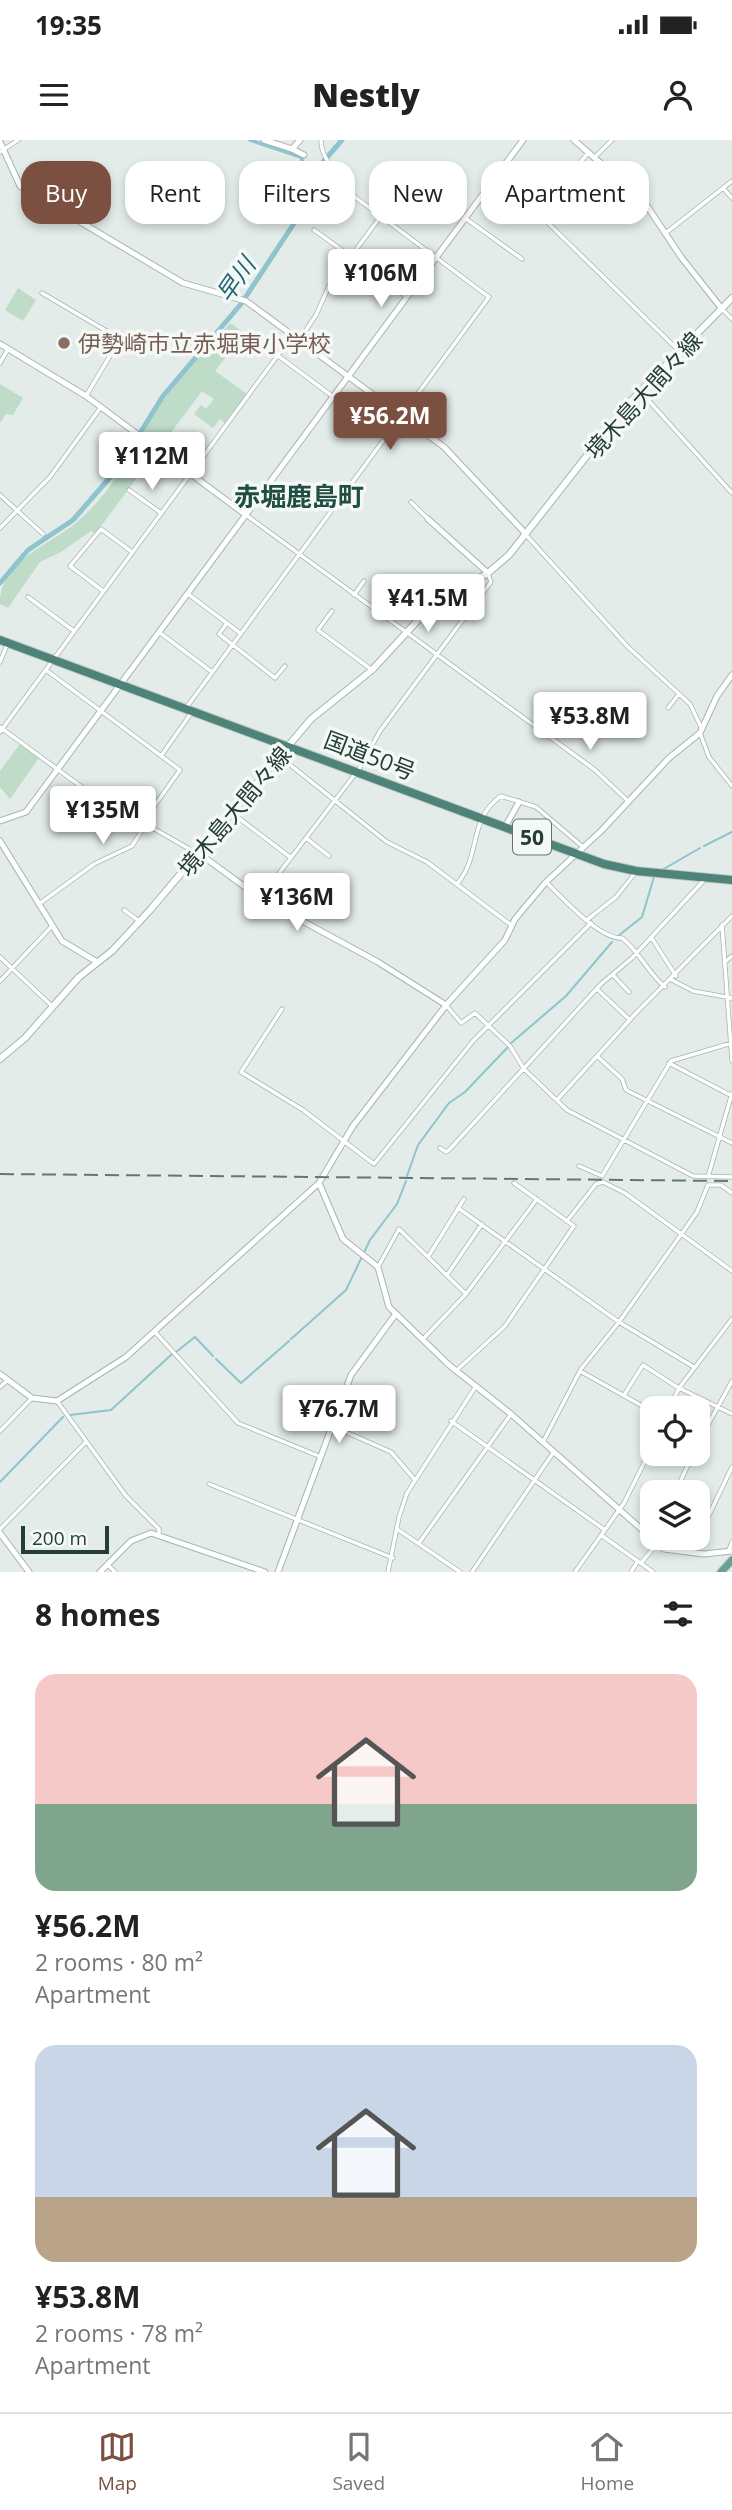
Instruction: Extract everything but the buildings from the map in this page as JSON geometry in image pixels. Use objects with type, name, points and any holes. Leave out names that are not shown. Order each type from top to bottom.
[{"type":"highway","name":"国道50号","points":[[4,641],[576,854],[636,872],[732,880]]},
{"type":"main road","name":"境木島大間々線","points":[[0,1059],[139,922],[200,854],[315,715],[372,670],[405,633],[441,599],[488,573],[509,555],[640,391],[732,298]]},
{"type":"main road","points":[[721,1572],[732,1560]]},
{"type":"main road","points":[[727,1572],[732,1567]]},
{"type":"street","points":[[2,151],[19,140]]},
{"type":"street","points":[[264,140],[304,155]]},
{"type":"street","points":[[292,149],[300,140]]},
{"type":"street","points":[[321,140],[322,156],[351,194],[369,207]]},
{"type":"street","points":[[467,215],[523,140]]},
{"type":"street","points":[[573,140],[640,198],[667,232],[681,257],[732,319]]},
{"type":"street","points":[[595,157],[612,140]]},
{"type":"street","points":[[0,142],[2,151],[22,187],[183,283],[243,299],[446,449],[627,646],[692,705],[714,766],[732,786]]},
{"type":"street","points":[[589,152],[572,172],[551,187],[554,202],[545,221],[679,351]]},
{"type":"street","points":[[667,232],[732,180]]},
{"type":"street","points":[[723,188],[732,198]]},
{"type":"street","points":[[467,219],[522,259]]},
{"type":"street","points":[[299,340],[316,315],[329,286],[375,224]]},
{"type":"street","points":[[161,755],[231,645],[489,296],[392,224]]},
{"type":"street","points":[[0,821],[26,812],[461,224]]},
{"type":"street","points":[[314,230],[407,297]]},
{"type":"street","points":[[42,293],[120,339],[86,396]]},
{"type":"street","points":[[293,335],[1,729],[102,798],[200,854],[260,898],[378,962],[446,1005],[461,1023],[474,1013],[510,1046],[524,1069],[567,1111],[693,1176],[732,1177]]},
{"type":"street","points":[[0,345],[86,396],[436,656],[595,770],[629,802]]},
{"type":"street","points":[[0,363],[8,349]]},
{"type":"street","points":[[277,355],[386,436]]},
{"type":"street","points":[[640,391],[732,493]]},
{"type":"street","points":[[0,528],[50,477],[101,407]]},
{"type":"street","points":[[177,464],[186,452]]},
{"type":"street","points":[[129,490],[161,513]]},
{"type":"street","points":[[0,495],[43,534]]},
{"type":"street","points":[[260,898],[357,771],[380,731],[491,582],[488,573],[411,502]]},
{"type":"street","points":[[103,592],[70,566],[101,529],[132,552]]},
{"type":"street","points":[[354,595],[364,581]]},
{"type":"street","points":[[188,594],[240,633]]},
{"type":"street","points":[[28,597],[74,631]]},
{"type":"street","points":[[332,611],[318,630],[372,670]]},
{"type":"street","points":[[227,623],[219,634],[275,678],[285,666]]},
{"type":"street","points":[[159,632],[212,672]]},
{"type":"street","points":[[0,662],[4,641]]},
{"type":"street","points":[[39,904],[99,861],[132,846],[180,771],[46,670]]},
{"type":"street","points":[[0,1374],[32,1398],[57,1401],[126,1357],[319,1183],[321,1174],[353,1126],[446,1005],[498,948],[511,925],[546,882],[629,802],[669,758],[701,731],[717,696],[732,675]]},
{"type":"street","points":[[667,708],[679,694]]},
{"type":"street","points":[[279,756],[336,798],[387,842],[427,862],[511,925]]},
{"type":"street","points":[[457,884],[470,867],[481,818],[501,796],[538,808],[584,847]]},
{"type":"street","points":[[83,828],[102,798]]},
{"type":"street","points":[[505,827],[519,802]]},
{"type":"street","points":[[116,821],[122,808]]},
{"type":"street","points":[[232,813],[290,858]]},
{"type":"street","points":[[306,838],[329,856]]},
{"type":"street","points":[[0,841],[64,943],[97,962]]},
{"type":"street","points":[[282,1009],[241,1072],[303,1110],[374,1164],[420,1104],[488,1025],[616,897],[636,872]]},
{"type":"street","points":[[440,1148],[448,1152],[597,989],[652,937],[706,878]]},
{"type":"street","points":[[546,882],[610,938],[622,938],[637,952],[650,975],[665,987]]},
{"type":"street","points":[[124,910],[139,922]]},
{"type":"street","points":[[557,1100],[630,1020],[732,916]]},
{"type":"street","points":[[722,925],[732,1061]]},
{"type":"street","points":[[0,981],[52,926]]},
{"type":"street","points":[[652,937],[674,978],[693,991],[732,998]]},
{"type":"street","points":[[725,961],[732,956]]},
{"type":"street","points":[[0,957],[52,1007]]},
{"type":"street","points":[[613,975],[629,992]]},
{"type":"street","points":[[597,989],[630,1020]]},
{"type":"street","points":[[579,1166],[602,1176],[670,1062],[731,1043]]},
{"type":"street","points":[[0,1046],[8,1053]]},
{"type":"street","points":[[597,1056],[622,1079],[626,1090],[719,1139],[732,1143]]},
{"type":"street","points":[[670,1062],[732,1095],[708,1177]]},
{"type":"street","points":[[567,1221],[596,1184],[601,1182],[618,1189],[732,1271]]},
{"type":"street","points":[[319,1183],[343,1239],[378,1267],[386,1300],[395,1315],[640,1529]]},
{"type":"street","points":[[456,1370],[505,1326],[574,1226],[514,1183]]},
{"type":"street","points":[[543,1443],[580,1371],[619,1322],[697,1212],[708,1185],[721,1185],[732,1193]]},
{"type":"street","points":[[428,1257],[464,1199]]},
{"type":"street","points":[[422,1340],[466,1294],[537,1199]]},
{"type":"street","points":[[458,1208],[619,1322],[694,1367]]},
{"type":"street","points":[[446,1275],[482,1224]]},
{"type":"street","points":[[378,1267],[399,1229],[466,1294]]},
{"type":"street","points":[[278,1572],[352,1372],[395,1315]]},
{"type":"street","points":[[675,1396],[732,1319]]},
{"type":"street","points":[[154,1331],[238,1423],[321,1457]]},
{"type":"street","points":[[624,1395],[643,1365],[679,1388],[732,1414]]},
{"type":"street","points":[[580,1371],[600,1385],[640,1404]]},
{"type":"street","points":[[0,1387],[8,1380]]},
{"type":"street","points":[[710,1418],[732,1381]]},
{"type":"street","points":[[388,1572],[403,1504],[415,1480],[476,1386]]},
{"type":"street","points":[[310,1390],[339,1409]]},
{"type":"street","points":[[0,1431],[32,1398]]},
{"type":"street","points":[[57,1401],[85,1443],[126,1496],[159,1529],[159,1534]]},
{"type":"street","points":[[419,1543],[511,1414]]},
{"type":"street","points":[[452,1421],[605,1530]]},
{"type":"street","points":[[332,1426],[391,1452],[415,1480]]},
{"type":"street","points":[[29,1572],[0,1531],[85,1443]]},
{"type":"street","points":[[472,1572],[554,1452]]},
{"type":"street","points":[[575,1572],[618,1511],[642,1466]]},
{"type":"street","points":[[710,1513],[732,1467]]},
{"type":"street","points":[[209,1484],[393,1558]]},
{"type":"street","points":[[397,1529],[460,1572]]},
{"type":"street","points":[[100,1572],[131,1541],[141,1535],[159,1534],[265,1572]]},
{"type":"street","points":[[601,1535],[653,1572]]},
{"type":"street","points":[[667,1550],[692,1553],[731,1550],[732,1542]]},
{"type":"street","points":[[631,1572],[648,1550]]},
{"type":"street","points":[[107,1564],[115,1572]]},
{"type":"green space","points":[[18,288],[36,300],[23,321],[5,310]]},
{"type":"green space","points":[[230,323],[250,337],[232,349],[215,371],[247,394],[226,424],[220,419],[213,428],[194,414],[201,405],[206,409],[214,399],[202,391],[95,534],[91,531],[61,552],[40,562],[8,608],[0,604],[2,589],[17,565],[66,531],[104,495],[170,390]]},
{"type":"green space","points":[[0,384],[23,398],[13,415],[6,414],[0,423]]},
{"type":"green space","points":[[20,744],[39,758],[10,799],[0,787],[0,771]]},
{"type":"waterway","points":[[250,140],[301,157],[302,161]]},
{"type":"waterway","name":"早川","points":[[0,583],[28,550],[73,520],[119,467],[163,396],[241,304],[312,196],[323,162],[342,140]]},
{"type":"waterway","points":[[704,846],[732,832]]},
{"type":"waterway","points":[[662,870],[700,848]]},
{"type":"waterway","points":[[618,936],[642,917],[654,877]]},
{"type":"waterway","points":[[510,1044],[566,996],[612,942]]},
{"type":"waterway","points":[[407,1176],[418,1145],[449,1103],[465,1092],[508,1047]]},
{"type":"waterway","points":[[291,1339],[346,1290],[370,1240],[397,1204],[406,1181]]},
{"type":"waterway","points":[[176,1352],[195,1337],[213,1356]]},
{"type":"waterway","points":[[216,1359],[241,1383],[289,1341]]},
{"type":"waterway","points":[[70,1415],[111,1410],[172,1354]]},
{"type":"waterway","points":[[0,1482],[63,1417]]},
{"type":"railway","points":[[0,1174],[732,1181]]},
{"type":"place","name":"伊勢崎市立赤堀東小学校","points":[[64,343]]},
{"type":"district","name":"赤堀鹿島町","points":[[299,496]]}]
